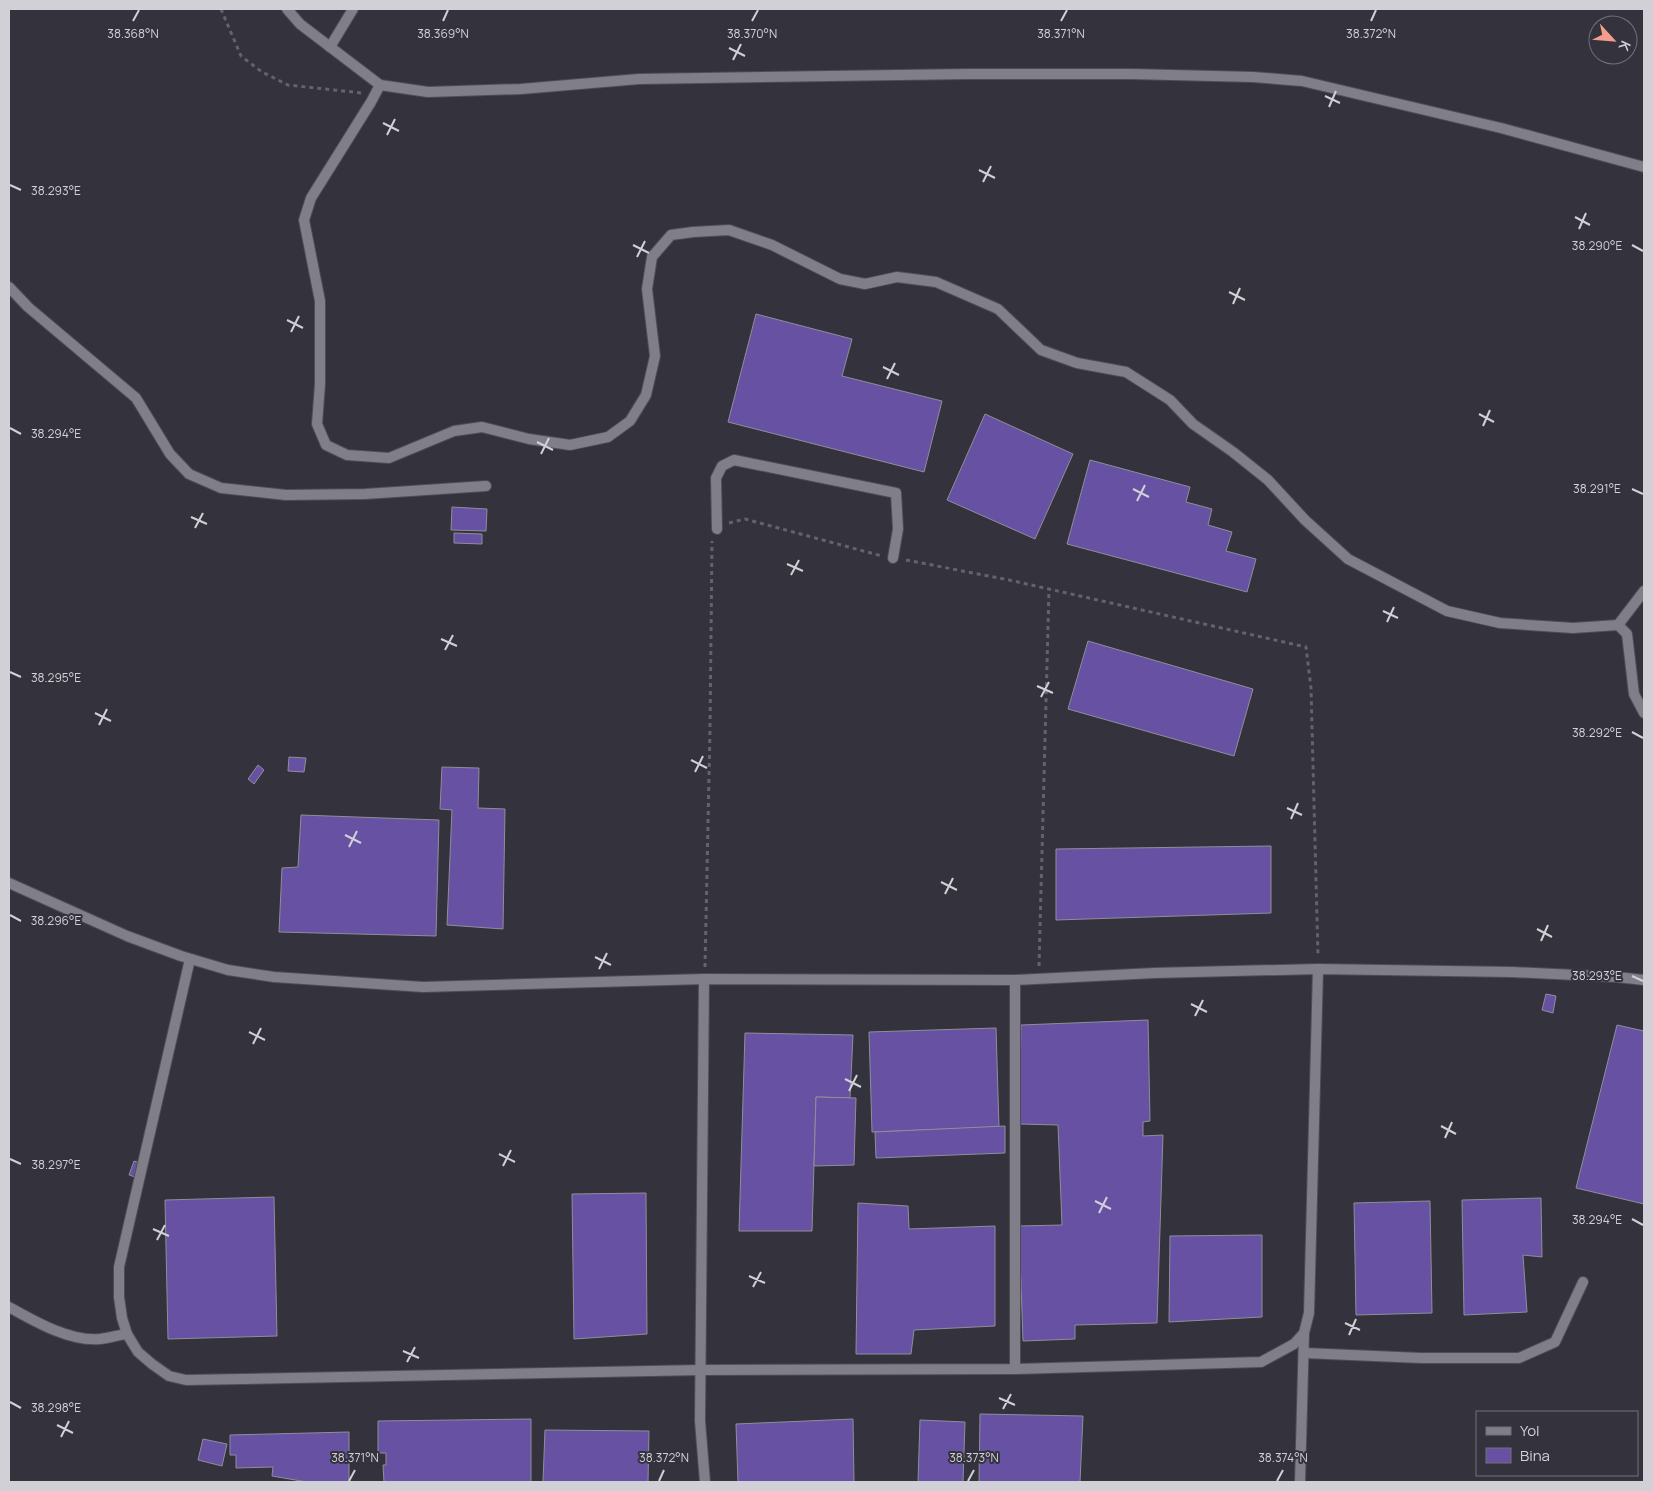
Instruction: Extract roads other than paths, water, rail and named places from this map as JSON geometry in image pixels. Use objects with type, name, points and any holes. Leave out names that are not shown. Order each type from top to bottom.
[{"type":"street","points":[[287,9],[300,24],[380,85],[428,92],[521,89],[649,79],[966,74],[1132,74],[1252,77],[1302,81],[1501,128],[1644,167]]},
{"type":"street","points":[[330,47],[353,9]]},
{"type":"street","points":[[380,85],[311,198],[304,220],[320,301],[320,384],[317,424],[326,445],[346,455],[389,458],[454,431],[482,427],[529,439],[570,445],[608,436],[630,421],[646,395],[655,356],[648,289],[652,257],[671,235],[729,230],[772,245],[840,279],[865,284],[897,277],[936,282],[998,309],[1041,350],[1077,363],[1126,372],[1170,400],[1193,424],[1234,452],[1268,480],[1305,520],[1348,559],[1447,611],[1500,623],[1573,628],[1618,625],[1644,591]]},
{"type":"street","points":[[9,287],[28,307],[136,398],[170,454],[189,474],[221,488],[286,495],[365,494],[486,486]]},
{"type":"street","points":[[717,529],[716,478],[722,466],[734,460],[896,493],[898,529],[893,558]]},
{"type":"street","points":[[1618,625],[1627,634],[1634,694],[1644,713]]},
{"type":"street","points":[[9,883],[127,936],[190,959],[228,970],[274,977],[423,987],[704,978],[1015,980],[1154,973],[1318,969],[1512,972],[1644,980]]},
{"type":"street","points":[[190,959],[120,1268],[119,1297],[122,1318],[127,1334],[138,1352],[169,1376],[186,1380],[701,1370],[1015,1369],[1261,1362],[1294,1344],[1304,1333]]},
{"type":"street","points":[[1300,1482],[1304,1333],[1309,1304],[1318,969]]},
{"type":"street","points":[[704,978],[700,1421],[705,1482]]},
{"type":"street","points":[[1015,980],[1015,1369]]},
{"type":"street","points":[[1304,1353],[1421,1358],[1519,1358],[1555,1342],[1583,1282]]},
{"type":"street","points":[[9,1307],[37,1323],[71,1335],[99,1339],[127,1334]]}]
